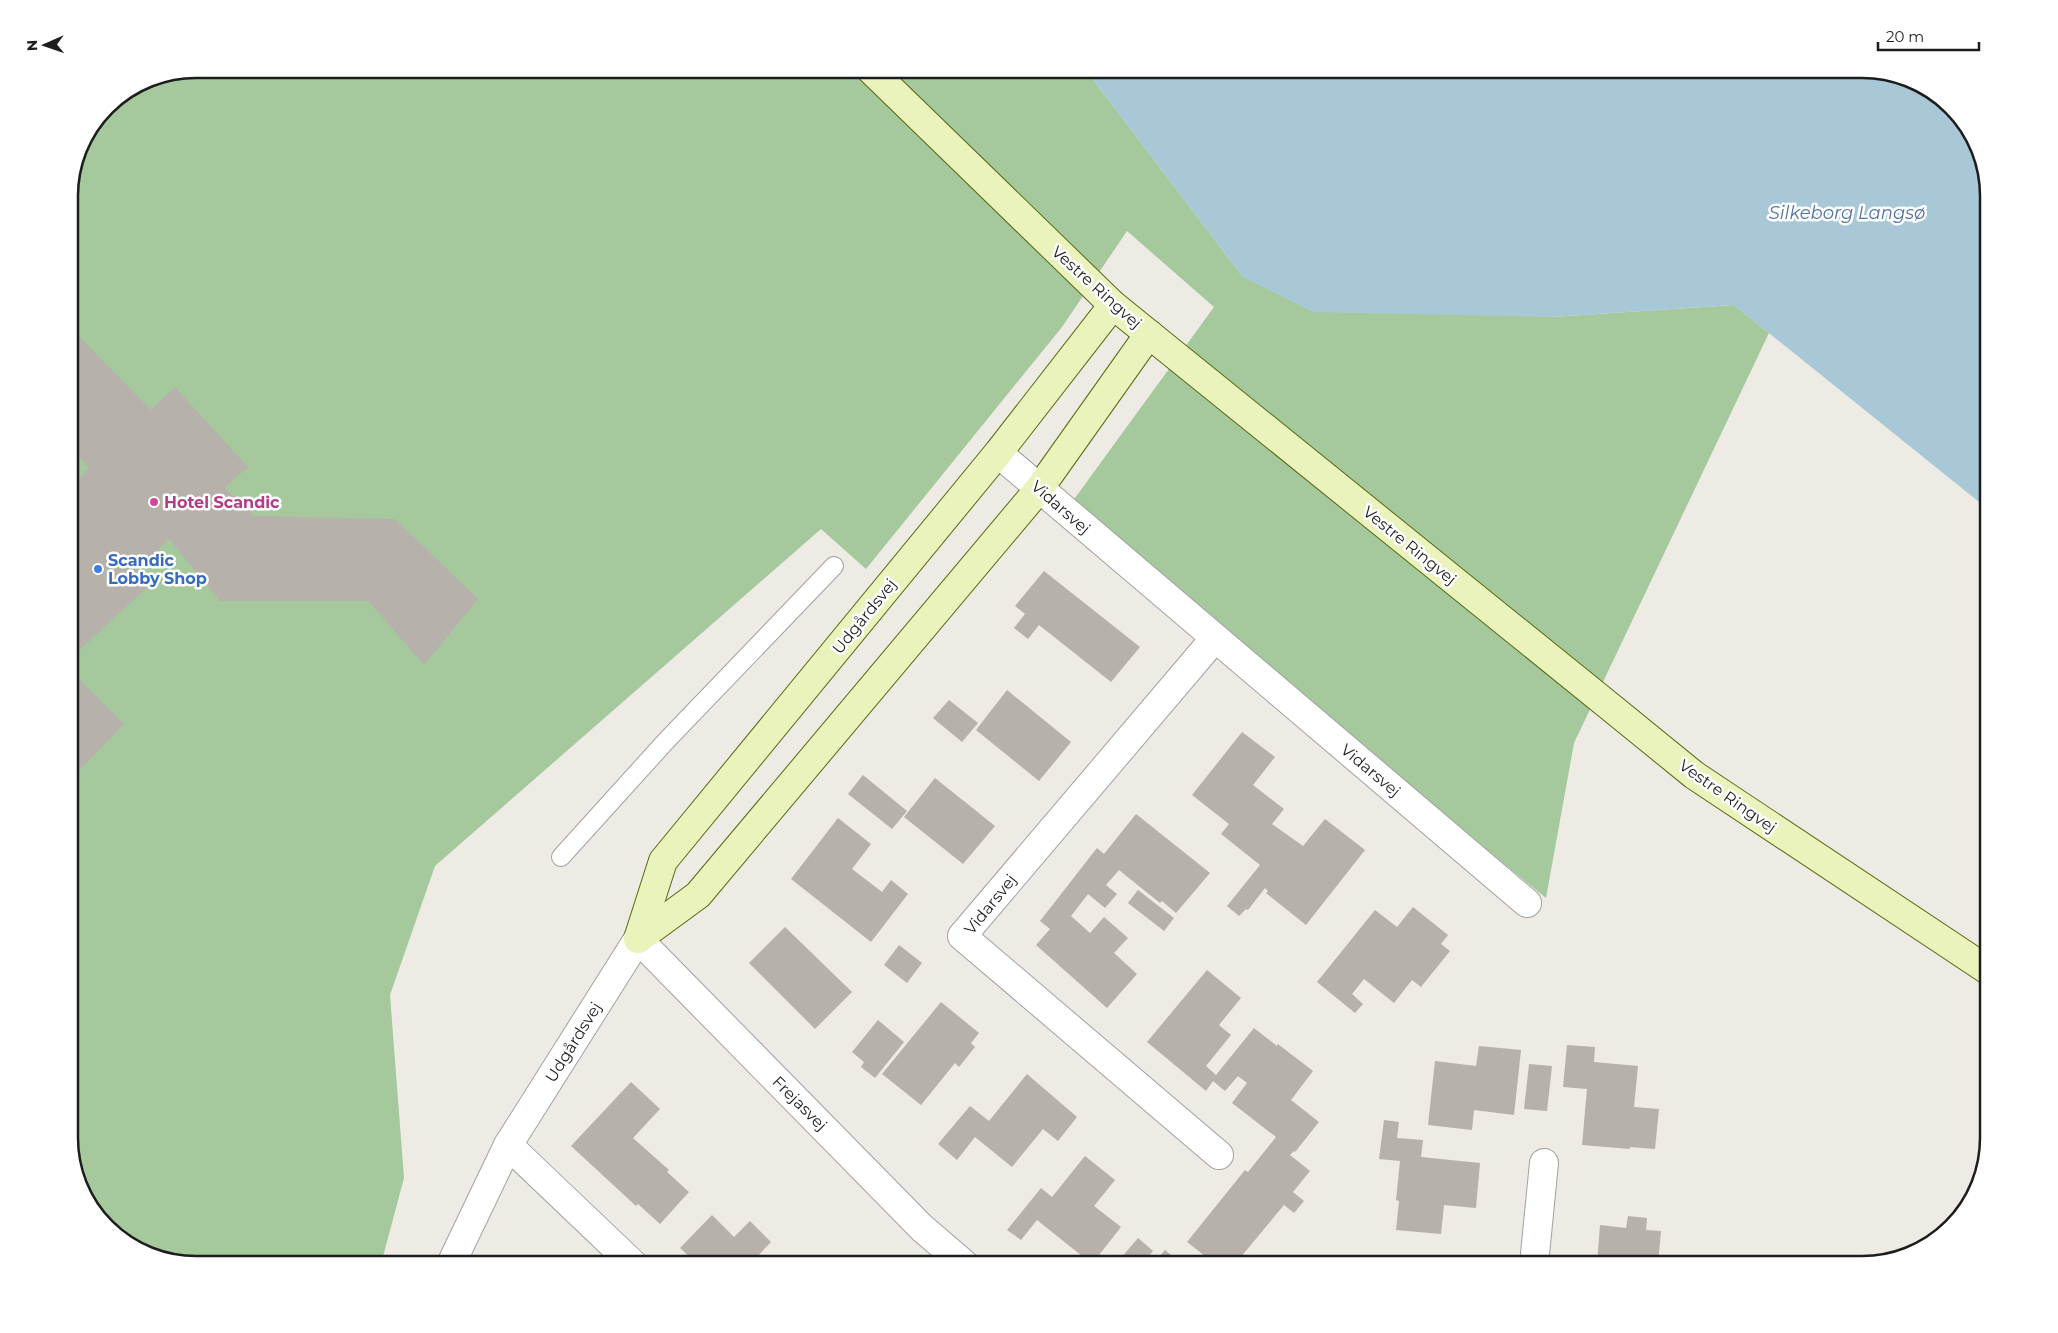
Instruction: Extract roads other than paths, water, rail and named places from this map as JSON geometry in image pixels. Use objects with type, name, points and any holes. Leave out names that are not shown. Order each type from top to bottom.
[{"type":"street","name":"Vestre Ringvej","points":[[879,78],[1114,304],[1694,775],[1980,965]]},
{"type":"street","name":"Udgårdsvej","points":[[455,1256],[508,1145],[638,939],[664,861],[998,454],[1114,304]]},
{"type":"street","name":"Udgårdsvej","points":[[638,939],[698,895],[1039,488],[1150,334]]},
{"type":"street","name":"Vidarsvej","points":[[998,454],[1527,902]]},
{"type":"street","name":"Vidarsvej","points":[[1215,638],[962,936],[1219,1155]]},
{"type":"street","name":"Frejasvej","points":[[638,939],[922,1228],[955,1256]]},
{"type":"street","points":[[508,1145],[625,1256]]},
{"type":"street","points":[[1535,1256],[1544,1163]]},
{"type":"lane","points":[[561,857],[666,741],[834,566]]},
{"type":"water","name":"Silkeborg Langsø","points":[[1092,78],[1863,78],[1878,79],[1908,86],[1928,97],[1961,130],[1974,157],[1978,172],[1980,188],[1980,503],[1734,305],[1551,317],[1313,312],[1243,277]]},
{"type":"place","name":"Hotel Scandic","points":[[154,502]]},
{"type":"place","name":"Scandic Lobby Shop","points":[[98,569]]}]
